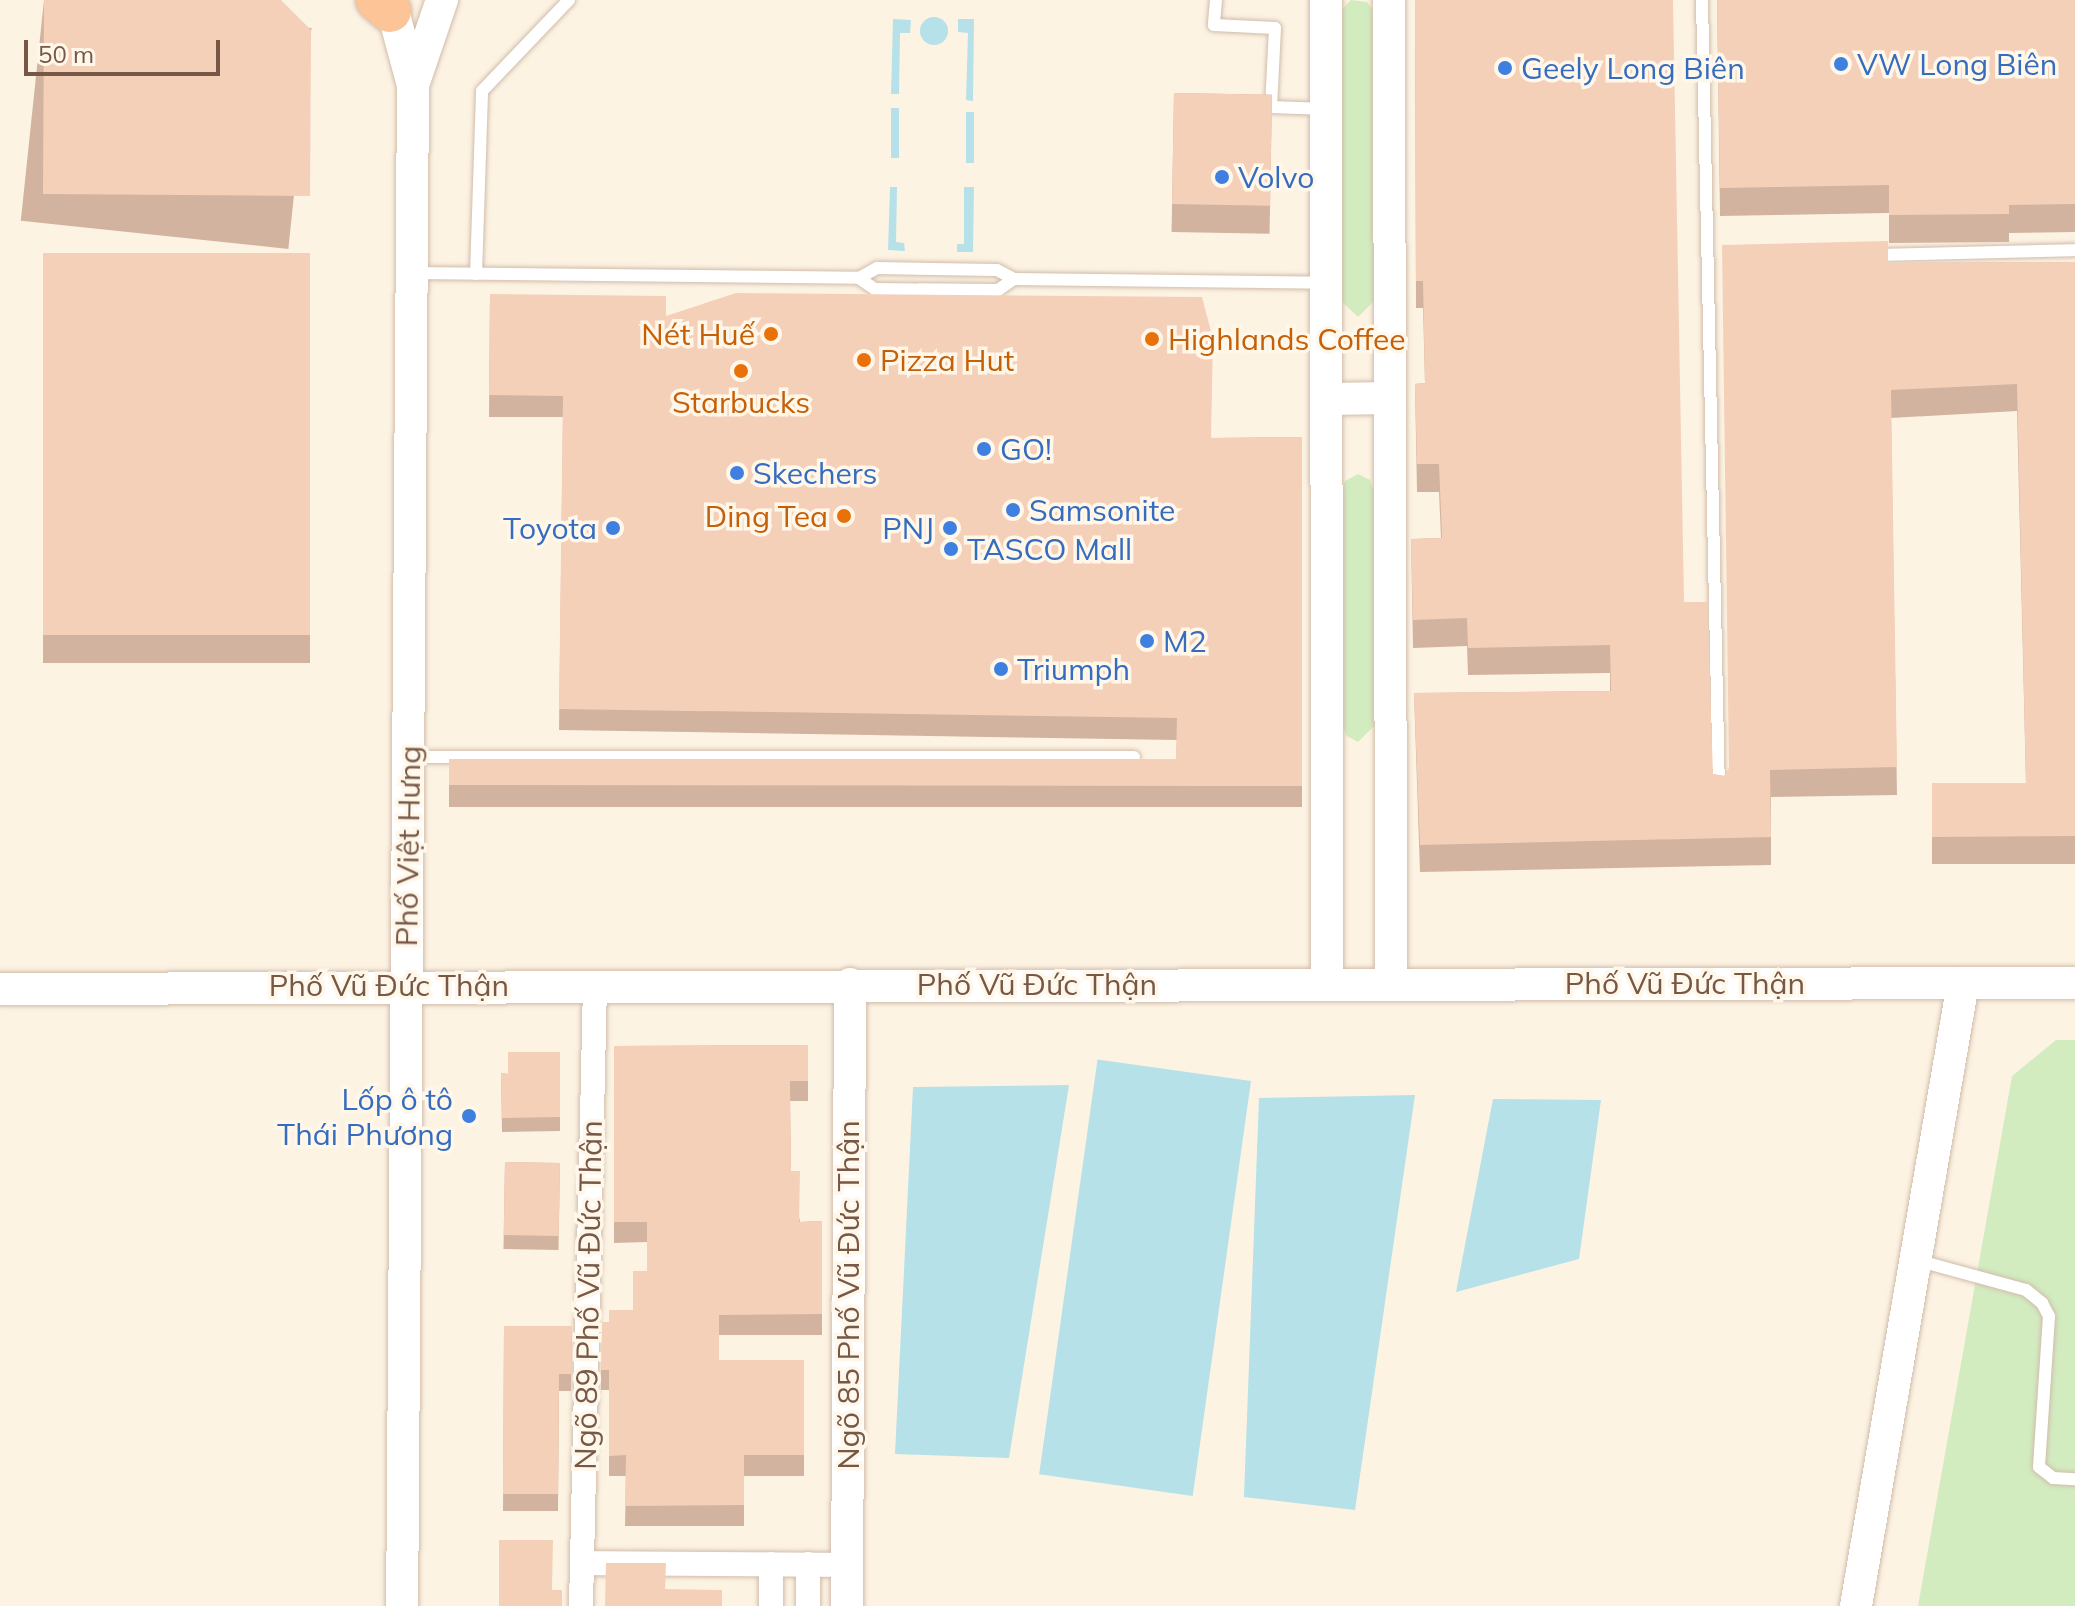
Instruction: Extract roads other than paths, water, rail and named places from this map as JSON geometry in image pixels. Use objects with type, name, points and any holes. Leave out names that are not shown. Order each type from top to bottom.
[{"type":"street","name":"Phố Việt Hưng","points":[[413,85],[442,0]]},
{"type":"street","points":[[1326,0],[1327,984]]},
{"type":"street","points":[[1389,0],[1391,983]]},
{"type":"street","name":"Phố Việt Hưng","points":[[386,4],[413,85],[402,1606]]},
{"type":"street","points":[[1326,399],[1390,398]]},
{"type":"street","points":[[1856,1606],[1963,983]]},
{"type":"street","name":"Phố Vũ Đức Thận","points":[[0,989],[407,984],[2075,983]]},
{"type":"street","name":"Ngõ 89 Phố Vũ Đức Thận","points":[[581,1606],[595,984]]},
{"type":"street","name":"Ngõ 85 Phố Vũ Đức Thận","points":[[847,1606],[850,984]]},
{"type":"street","points":[[582,1563],[847,1565]]},
{"type":"street","points":[[771,1564],[771,1606]]},
{"type":"street","points":[[808,1564],[808,1606]]},
{"type":"lane","points":[[476,274],[482,91],[569,0]]},
{"type":"lane","points":[[1216,0],[1214,25],[1275,28],[1271,107],[1326,109]]},
{"type":"lane","points":[[1702,0],[1711,259],[1720,796]]},
{"type":"lane","points":[[1853,255],[2075,250]]},
{"type":"lane","points":[[1711,259],[1726,258]]},
{"type":"lane","points":[[414,273],[859,278],[877,268],[997,270],[1014,279],[1326,283]]},
{"type":"lane","points":[[859,278],[875,289],[998,290],[1014,279]]},
{"type":"lane","points":[[409,757],[1134,757]]},
{"type":"lane","points":[[1916,1260],[2026,1290],[2042,1303],[2049,1316],[2039,1467],[2053,1478],[2075,1479]]},
{"type":"water","points":[[934,17],[944,21],[948,31],[944,41],[934,45],[924,41],[920,31],[924,21]]},
{"type":"water","points":[[893,19],[911,20],[910,33],[900,33],[899,94],[891,94]]},
{"type":"water","points":[[958,19],[974,19],[973,101],[966,100],[968,33],[958,32]]},
{"type":"water","points":[[891,108],[899,108],[899,158],[891,158]]},
{"type":"water","points":[[966,112],[974,112],[974,163],[966,163]]},
{"type":"water","points":[[890,187],[897,187],[896,242],[904,243],[905,251],[888,250]]},
{"type":"water","points":[[964,187],[974,187],[973,252],[957,252],[957,244],[964,244]]},
{"type":"water","points":[[1098,1059],[1251,1081],[1193,1496],[1039,1474]]},
{"type":"water","points":[[1069,1085],[1009,1458],[895,1454],[913,1087]]},
{"type":"water","points":[[1415,1095],[1355,1510],[1244,1497],[1259,1098]]},
{"type":"water","points":[[1493,1099],[1601,1100],[1579,1259],[1456,1292]]},
{"type":"place","name":"VW Long Biên","points":[[1841,64]]},
{"type":"place","name":"Geely Long Biên","points":[[1505,68]]},
{"type":"place","name":"Volvo","points":[[1222,177]]},
{"type":"place","name":"Nét Huế","points":[[771,334]]},
{"type":"place","name":"Highlands Coffee","points":[[1152,339]]},
{"type":"place","name":"Pizza Hut","points":[[864,360]]},
{"type":"place","name":"Starbucks","points":[[741,371]]},
{"type":"place","name":"GO!","points":[[984,449]]},
{"type":"place","name":"Skechers","points":[[737,473]]},
{"type":"place","name":"Samsonite","points":[[1013,510]]},
{"type":"place","name":"Ding Tea","points":[[844,516]]},
{"type":"place","name":"Toyota","points":[[613,528]]},
{"type":"place","name":"PNJ","points":[[950,528]]},
{"type":"place","name":"TASCO Mall","points":[[951,549]]},
{"type":"place","name":"M2","points":[[1147,641]]},
{"type":"place","name":"Triumph","points":[[1001,669]]},
{"type":"place","name":"Lốp ô tô Thái Phương","points":[[469,1116]]}]
